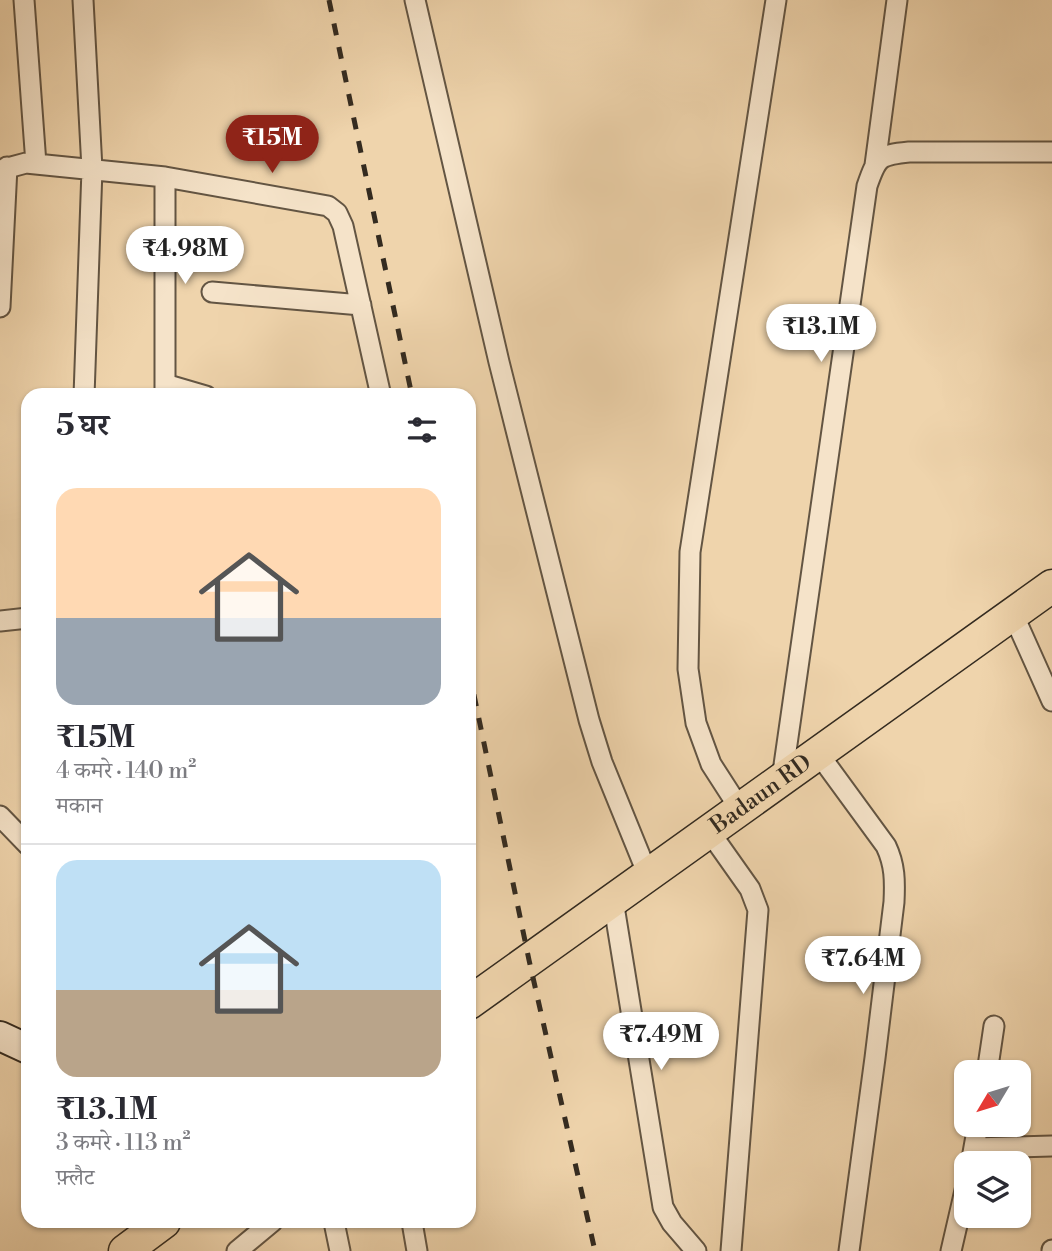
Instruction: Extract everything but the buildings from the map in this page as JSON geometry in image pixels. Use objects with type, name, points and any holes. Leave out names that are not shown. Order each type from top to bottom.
[{"type":"main road","name":"Badaun RD","points":[[476,998],[1052,586]]},
{"type":"main road","points":[[125,1251],[156,1228]]},
{"type":"street","points":[[24,0],[36,164]]},
{"type":"street","points":[[83,0],[92,169],[84,388]]},
{"type":"street","points":[[415,0],[499,362],[589,720],[602,762],[648,875]]},
{"type":"street","points":[[740,809],[711,764],[696,723],[688,669],[691,552],[776,0]]},
{"type":"street","points":[[782,779],[867,186],[875,165],[897,0]]},
{"type":"street","points":[[875,165],[886,154],[909,152],[1052,152]]},
{"type":"street","points":[[0,307],[4,169],[26,163],[165,177],[328,206],[337,213],[343,226],[379,388]]},
{"type":"street","points":[[165,177],[165,388]]},
{"type":"street","points":[[212,292],[360,305]]},
{"type":"street","points":[[1013,614],[1052,702]]},
{"type":"street","points":[[0,621],[21,619]]},
{"type":"street","points":[[818,753],[886,846],[895,876],[876,1058],[849,1251]]},
{"type":"street","points":[[0,816],[21,838]]},
{"type":"street","points":[[709,831],[750,889],[758,910],[731,1251]]},
{"type":"street","points":[[613,900],[663,1207],[672,1223],[696,1251]]},
{"type":"street","points":[[989,1060],[994,1026]]},
{"type":"street","points":[[0,1036],[21,1046]]},
{"type":"street","points":[[1012,1151],[1052,1146]]},
{"type":"street","points":[[237,1251],[265,1228]]},
{"type":"street","points":[[335,1228],[340,1251]]},
{"type":"street","points":[[413,1228],[417,1251]]},
{"type":"street","points":[[951,1251],[956,1228]]},
{"type":"railway","points":[[329,0],[410,388]]},
{"type":"railway","points":[[476,705],[529,960],[595,1251]]}]
